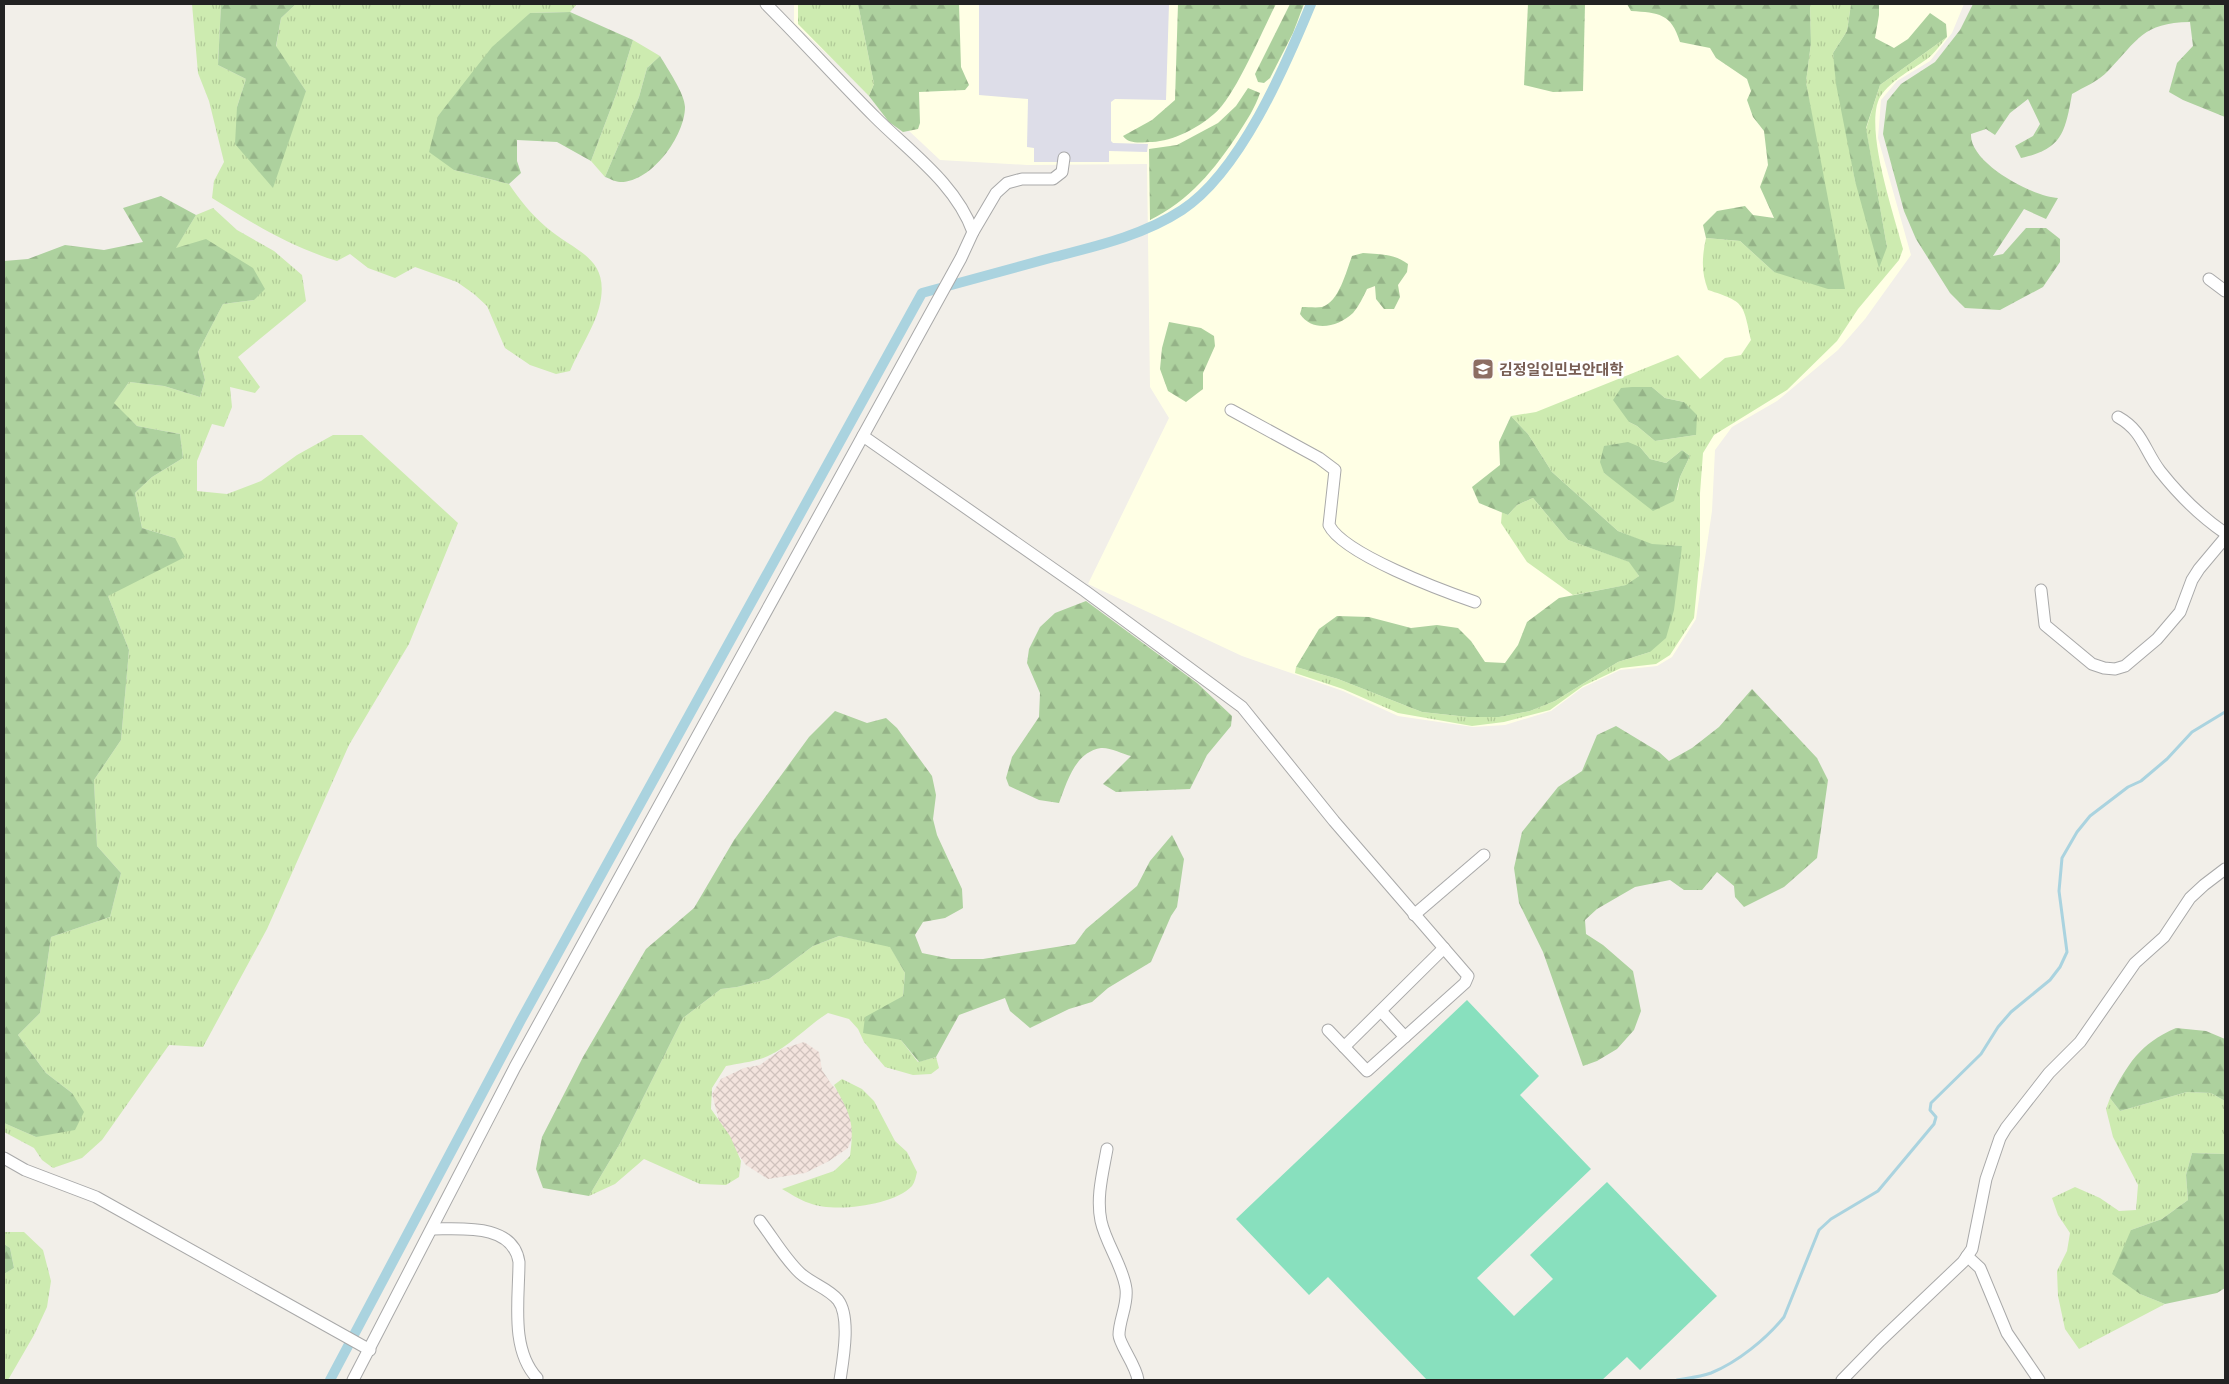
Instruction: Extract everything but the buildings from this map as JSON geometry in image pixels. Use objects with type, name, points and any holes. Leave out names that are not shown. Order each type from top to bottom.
[{"type":"street","points":[[766,4],[874,116],[956,196],[968,216],[973,232]]},
{"type":"street","points":[[353,1380],[367,1349],[432,1229],[515,1067],[939,298],[973,232],[996,193],[1007,183],[1022,179],[1053,179],[1062,172],[1064,158]]},
{"type":"street","points":[[2209,279],[2225,291]]},
{"type":"street","points":[[1231,410],[1331,465],[1335,470],[1335,475],[1329,525],[1332,532],[1341,540],[1359,551],[1439,590],[1475,602]]},
{"type":"street","points":[[2118,417],[2130,423],[2141,436],[2159,469],[2182,498],[2225,533]]},
{"type":"street","points":[[863,436],[1085,592],[1242,707],[1334,821],[1468,976],[1465,983],[1367,1071],[1328,1030]]},
{"type":"street","points":[[2041,590],[2045,625],[2092,664],[2115,669],[2125,666],[2157,639],[2180,612],[2192,580],[2225,538]]},
{"type":"street","points":[[1414,915],[1484,855]]},
{"type":"street","points":[[1842,1380],[1880,1341],[1953,1273],[1967,1256],[1972,1248],[1986,1179],[2000,1138],[2006,1128],[2049,1073],[2080,1042],[2135,963],[2164,937],[2190,898],[2225,869]]},
{"type":"street","points":[[1344,1046],[1444,948]]},
{"type":"street","points":[[1380,1012],[1405,1037]]},
{"type":"street","points":[[1107,1149],[1100,1194],[1101,1220],[1125,1280],[1125,1307],[1119,1335],[1131,1358],[1138,1380]]},
{"type":"street","points":[[4,1158],[25,1170],[96,1197],[367,1349]]},
{"type":"street","points":[[760,1221],[798,1272],[811,1282],[825,1289],[838,1301],[843,1313],[845,1334],[840,1380]]},
{"type":"street","points":[[432,1229],[498,1234],[512,1243],[518,1252],[519,1262],[521,1344],[527,1364],[537,1378]]},
{"type":"street","points":[[1967,1256],[1980,1268],[2007,1333],[2039,1380]]},
{"type":"shaded area","name":"김정일인민보안대학","points":[[794,4],[1964,4],[1952,33],[1930,61],[1897,81],[1881,100],[1878,138],[1911,255],[1865,319],[1838,350],[1777,401],[1732,427],[1715,450],[1712,511],[1696,619],[1672,657],[1657,666],[1620,670],[1582,688],[1551,711],[1505,725],[1473,727],[1398,716],[1343,691],[1242,656],[1088,584],[1169,418],[1150,387],[1147,164],[1027,165],[940,160],[794,23]]},
{"type":"shaded area","points":[[979,4],[1169,4],[1166,100],[1115,99],[1111,102],[1111,141],[1113,143],[1148,144],[1147,152],[1109,151],[1109,162],[1034,162],[1034,148],[1027,147],[1028,99],[979,95]]},
{"type":"shaded area","points":[[804,1042],[819,1052],[822,1070],[832,1085],[842,1095],[851,1114],[854,1132],[848,1148],[829,1161],[805,1173],[768,1179],[746,1165],[730,1143],[719,1121],[712,1094],[721,1079],[744,1068],[760,1065],[782,1049]]},
{"type":"green space","points":[[192,4],[221,4],[218,65],[246,79],[237,107],[306,91],[276,47],[281,18],[296,4],[577,4],[570,12],[530,13],[438,116],[454,170],[509,184],[526,207],[541,222],[557,236],[589,258],[596,267],[602,291],[599,308],[570,371],[556,374],[530,365],[505,348],[487,306],[457,282],[415,267],[395,278],[368,268],[350,254],[337,261],[304,249],[272,234],[212,198],[214,181],[224,162],[209,101],[198,73]]},
{"type":"green space","points":[[221,4],[296,4],[281,18],[276,46],[306,91],[273,188],[235,144],[237,107],[246,79],[218,65]]},
{"type":"green space","points":[[798,4],[858,4],[874,84],[869,96],[798,24]]},
{"type":"green space","points":[[858,4],[959,4],[961,67],[969,85],[965,90],[919,92],[920,123],[918,129],[903,132],[889,122],[869,96],[874,84]]},
{"type":"green space","points":[[1178,4],[1276,4],[1239,79],[1222,106],[1214,114],[1193,129],[1168,139],[1145,142],[1129,141],[1123,136],[1152,120],[1175,100]]},
{"type":"green space","points":[[1290,4],[1304,4],[1293,33],[1270,78],[1264,83],[1258,82],[1255,74]]},
{"type":"green space","points":[[1528,4],[1585,4],[1583,91],[1553,92],[1524,85]]},
{"type":"green space","points":[[1627,4],[1810,4],[1811,43],[1806,82],[1845,289],[1828,289],[1774,272],[1740,241],[1706,238],[1703,225],[1717,211],[1745,206],[1753,215],[1774,218],[1760,187],[1768,165],[1764,131],[1753,117],[1747,100],[1751,91],[1747,79],[1716,58],[1710,48],[1680,42],[1672,25],[1663,16],[1631,11]]},
{"type":"green space","points":[[1810,4],[1851,4],[1847,31],[1833,53],[1855,181],[1887,247],[1866,129],[1880,85],[1947,37],[1930,57],[1898,78],[1882,94],[1877,107],[1875,125],[1877,146],[1887,193],[1903,249],[1899,260],[1858,309],[1837,341],[1787,390],[1714,435],[1703,453],[1700,493],[1700,555],[1694,618],[1670,655],[1656,664],[1621,668],[1583,686],[1550,710],[1504,722],[1472,726],[1398,713],[1343,689],[1295,673],[1296,667],[1338,679],[1422,712],[1468,717],[1499,717],[1530,711],[1555,701],[1618,662],[1650,652],[1682,546],[1652,545],[1618,531],[1552,472],[1528,434],[1511,416],[1536,412],[1678,355],[1700,379],[1725,358],[1741,355],[1751,340],[1744,311],[1736,301],[1708,290],[1703,264],[1706,238],[1740,241],[1774,272],[1820,165],[1806,82],[1811,43]],"holes":[[[1652,387],[1665,398],[1684,402],[1696,435],[1655,441],[1629,422]],[[1640,447],[1650,459],[1666,463],[1682,450],[1690,456],[1680,477],[1678,490],[1627,488],[1604,473]]]},
{"type":"green space","points":[[1851,4],[1879,4],[1875,38],[1894,48],[1908,39],[1930,13],[1946,24],[1947,37],[1880,85],[1866,128],[1887,247],[1879,268],[1855,181],[1836,84],[1833,53],[1847,31]]},
{"type":"green space","points":[[1973,4],[2225,4],[2225,117],[2183,100],[2169,92],[2177,63],[2193,46],[2190,22],[2174,23],[2161,26],[2142,35],[2104,75],[2072,94],[2064,129],[2053,144],[2045,150],[2021,158],[2015,146],[2033,136],[2040,124],[2028,99],[2010,113],[1995,135],[1986,129],[1971,134],[1973,145],[1980,156],[2004,177],[2034,192],[2058,198],[2046,219],[2024,209],[1993,256],[2003,254],[2026,228],[2046,228],[2060,239],[2060,262],[2043,287],[2000,310],[1965,308],[1950,293],[1916,239],[1904,211],[1883,134],[1887,101],[1901,84],[1935,62],[1960,30]]},
{"type":"green space","points":[[570,12],[633,40],[617,92],[591,161],[557,142],[517,140],[517,161],[521,173],[509,184],[454,170],[429,152],[438,116],[492,47],[530,13]]},
{"type":"green space","points":[[633,40],[660,56],[647,68],[639,97],[605,177],[591,161],[617,92]]},
{"type":"green space","points":[[660,56],[675,81],[684,102],[683,119],[679,131],[673,144],[664,156],[643,175],[632,180],[620,182],[605,177],[639,97],[647,68]]},
{"type":"green space","points":[[1248,88],[1260,93],[1245,124],[1220,160],[1189,194],[1150,220],[1149,149],[1177,145],[1218,123],[1236,106]]},
{"type":"green space","points":[[161,196],[196,215],[176,248],[206,239],[253,268],[265,289],[254,300],[223,304],[198,352],[205,380],[200,397],[164,386],[129,382],[114,403],[137,426],[180,434],[183,458],[152,477],[135,493],[142,528],[175,538],[185,557],[108,596],[129,650],[121,740],[94,780],[97,846],[121,873],[110,917],[51,937],[40,1013],[18,1035],[46,1073],[72,1093],[84,1112],[75,1130],[36,1137],[4,1123],[4,261],[28,259],[65,245],[104,250],[143,242],[123,208]]},
{"type":"green space","points":[[213,208],[237,230],[274,251],[302,275],[306,301],[238,357],[260,387],[255,393],[230,387],[232,407],[224,427],[212,424],[197,461],[197,491],[227,494],[261,481],[297,455],[333,435],[362,435],[458,523],[409,644],[349,745],[267,929],[203,1047],[169,1045],[102,1140],[82,1158],[53,1168],[42,1160],[34,1148],[4,1132],[4,1123],[36,1137],[72,1093],[46,1073],[18,1035],[40,1013],[51,937],[110,917],[121,873],[97,846],[94,780],[121,740],[129,650],[108,596],[175,538],[142,528],[135,493],[152,477],[183,458],[180,434],[137,426],[113,404],[129,382],[164,386],[200,397],[205,380],[198,352],[223,304],[254,300],[175,249],[196,215]]},
{"type":"green space","points":[[1363,253],[1392,256],[1408,264],[1407,272],[1398,285],[1400,297],[1394,309],[1384,309],[1376,299],[1375,286],[1367,289],[1353,313],[1340,322],[1319,326],[1305,320],[1300,314],[1302,307],[1322,307],[1328,304],[1341,286],[1352,256]]},
{"type":"green space","points":[[1169,322],[1201,328],[1214,336],[1215,346],[1203,373],[1203,389],[1186,402],[1168,391],[1160,369],[1162,348]]},
{"type":"green space","points":[[1652,387],[1665,398],[1684,402],[1697,415],[1696,435],[1655,441],[1629,422],[1613,400],[1621,388]]},
{"type":"green space","points":[[1511,416],[1528,434],[1552,472],[1618,531],[1652,544],[1682,546],[1674,610],[1666,638],[1650,652],[1618,662],[1555,701],[1530,711],[1499,717],[1468,717],[1422,712],[1338,679],[1296,667],[1319,629],[1337,616],[1369,617],[1411,628],[1437,625],[1458,628],[1471,641],[1485,662],[1505,663],[1518,645],[1527,622],[1559,598],[1626,585],[1639,576],[1629,562],[1568,540],[1533,498],[1517,505],[1508,515],[1479,503],[1472,487],[1500,465],[1499,442]]},
{"type":"green space","points":[[1628,442],[1640,447],[1650,459],[1666,463],[1682,450],[1690,456],[1680,477],[1674,501],[1653,511],[1604,473],[1600,462],[1604,446]]},
{"type":"green space","points":[[1533,498],[1568,540],[1630,562],[1639,576],[1627,585],[1573,595],[1527,562],[1501,523],[1502,512],[1508,515],[1517,505]]},
{"type":"green space","points":[[1086,601],[1197,683],[1232,716],[1231,726],[1207,755],[1190,789],[1116,792],[1103,784],[1131,756],[1104,748],[1092,751],[1078,762],[1069,777],[1059,803],[1039,800],[1009,786],[1006,778],[1012,757],[1039,717],[1040,693],[1027,663],[1029,649],[1040,627],[1055,613]]},
{"type":"green space","points":[[1752,689],[1817,758],[1828,780],[1817,858],[1784,887],[1744,907],[1735,897],[1734,886],[1717,872],[1702,890],[1684,890],[1670,880],[1635,887],[1597,909],[1585,920],[1586,934],[1603,945],[1633,971],[1641,1011],[1634,1030],[1617,1049],[1597,1061],[1583,1066],[1543,952],[1519,903],[1514,868],[1522,832],[1558,787],[1582,771],[1597,735],[1616,726],[1659,752],[1669,761],[1692,748],[1719,727]]},
{"type":"green space","points":[[835,711],[867,723],[886,718],[897,728],[932,776],[936,795],[933,819],[937,835],[962,889],[963,908],[945,918],[923,922],[915,935],[922,953],[951,959],[983,959],[1075,944],[1086,929],[1137,886],[1150,861],[1172,835],[1184,859],[1177,907],[1171,916],[1151,962],[1108,988],[1092,1002],[1069,1009],[1030,1028],[1010,1011],[1005,998],[959,1015],[936,1057],[919,1062],[901,1040],[863,1033],[865,1017],[903,996],[905,973],[890,947],[839,936],[813,946],[769,979],[721,989],[683,1018],[622,1140],[589,1196],[543,1188],[536,1169],[542,1137],[583,1057],[646,949],[694,908],[734,840],[809,737]]},
{"type":"green space","points":[[839,936],[890,946],[905,973],[903,996],[889,1005],[901,1040],[918,1062],[936,1057],[939,1068],[931,1074],[913,1075],[885,1067],[864,1042],[858,1029],[849,1019],[828,1013],[776,1052],[763,1058],[726,1066],[712,1088],[711,1109],[730,1136],[741,1161],[739,1177],[726,1185],[700,1184],[644,1159],[615,1184],[589,1196],[622,1140],[683,1018],[721,989],[769,979],[813,946]]},
{"type":"green space","points":[[1467,1000],[1539,1076],[1520,1095],[1591,1169],[1477,1278],[1514,1316],[1553,1279],[1530,1255],[1607,1182],[1717,1296],[1640,1370],[1627,1357],[1602,1380],[1427,1380],[1328,1277],[1309,1295],[1236,1219]]},
{"type":"green space","points":[[2176,1028],[2206,1031],[2225,1039],[2225,1101],[2211,1093],[2187,1092],[2120,1111],[2110,1098],[2129,1065],[2144,1048],[2163,1034]]},
{"type":"green space","points":[[842,1079],[862,1089],[874,1101],[895,1141],[907,1152],[917,1172],[912,1186],[903,1193],[877,1203],[862,1206],[833,1207],[805,1202],[782,1189],[834,1171],[850,1156],[852,1135],[850,1119],[834,1085]]},
{"type":"green space","points":[[2187,1092],[2211,1093],[2225,1101],[2225,1154],[2192,1153],[2186,1175],[2188,1200],[2162,1219],[2131,1230],[2140,1294],[2165,1304],[2079,1349],[2065,1329],[2058,1296],[2057,1271],[2067,1251],[2070,1233],[2058,1215],[2052,1198],[2075,1187],[2100,1198],[2119,1211],[2136,1210],[2138,1185],[2113,1137],[2106,1109],[2110,1098],[2120,1111]]},
{"type":"green space","points":[[2192,1153],[2225,1154],[2225,1288],[2217,1293],[2165,1304],[2140,1294],[2112,1274],[2131,1230],[2162,1219],[2188,1200],[2186,1175]]},
{"type":"green space","points":[[4,1232],[24,1232],[43,1250],[51,1281],[47,1307],[34,1335],[8,1380],[4,1380],[4,1274],[14,1268],[10,1248],[4,1244]]},
{"type":"green space","points":[[4,1244],[10,1248],[14,1268],[4,1274]]},
{"type":"waterway","points":[[330,1380],[521,1020],[922,293],[1120,239],[1167,219],[1182,210],[1203,193],[1223,171],[1241,145],[1274,87],[1311,4]]},
{"type":"waterway","points":[[1677,1380],[1707,1374],[1731,1363],[1760,1341],[1784,1317],[1819,1230],[1831,1219],[1878,1191],[1934,1124],[1936,1117],[1930,1110],[1931,1103],[1981,1054],[1998,1027],[2011,1012],[2050,980],[2060,967],[2067,952],[2059,891],[2062,858],[2077,832],[2090,816],[2128,787],[2141,781],[2167,759],[2192,732],[2225,712]]},
{"type":"place","name":"김정일인민보안대학","points":[[1483,369]]}]
